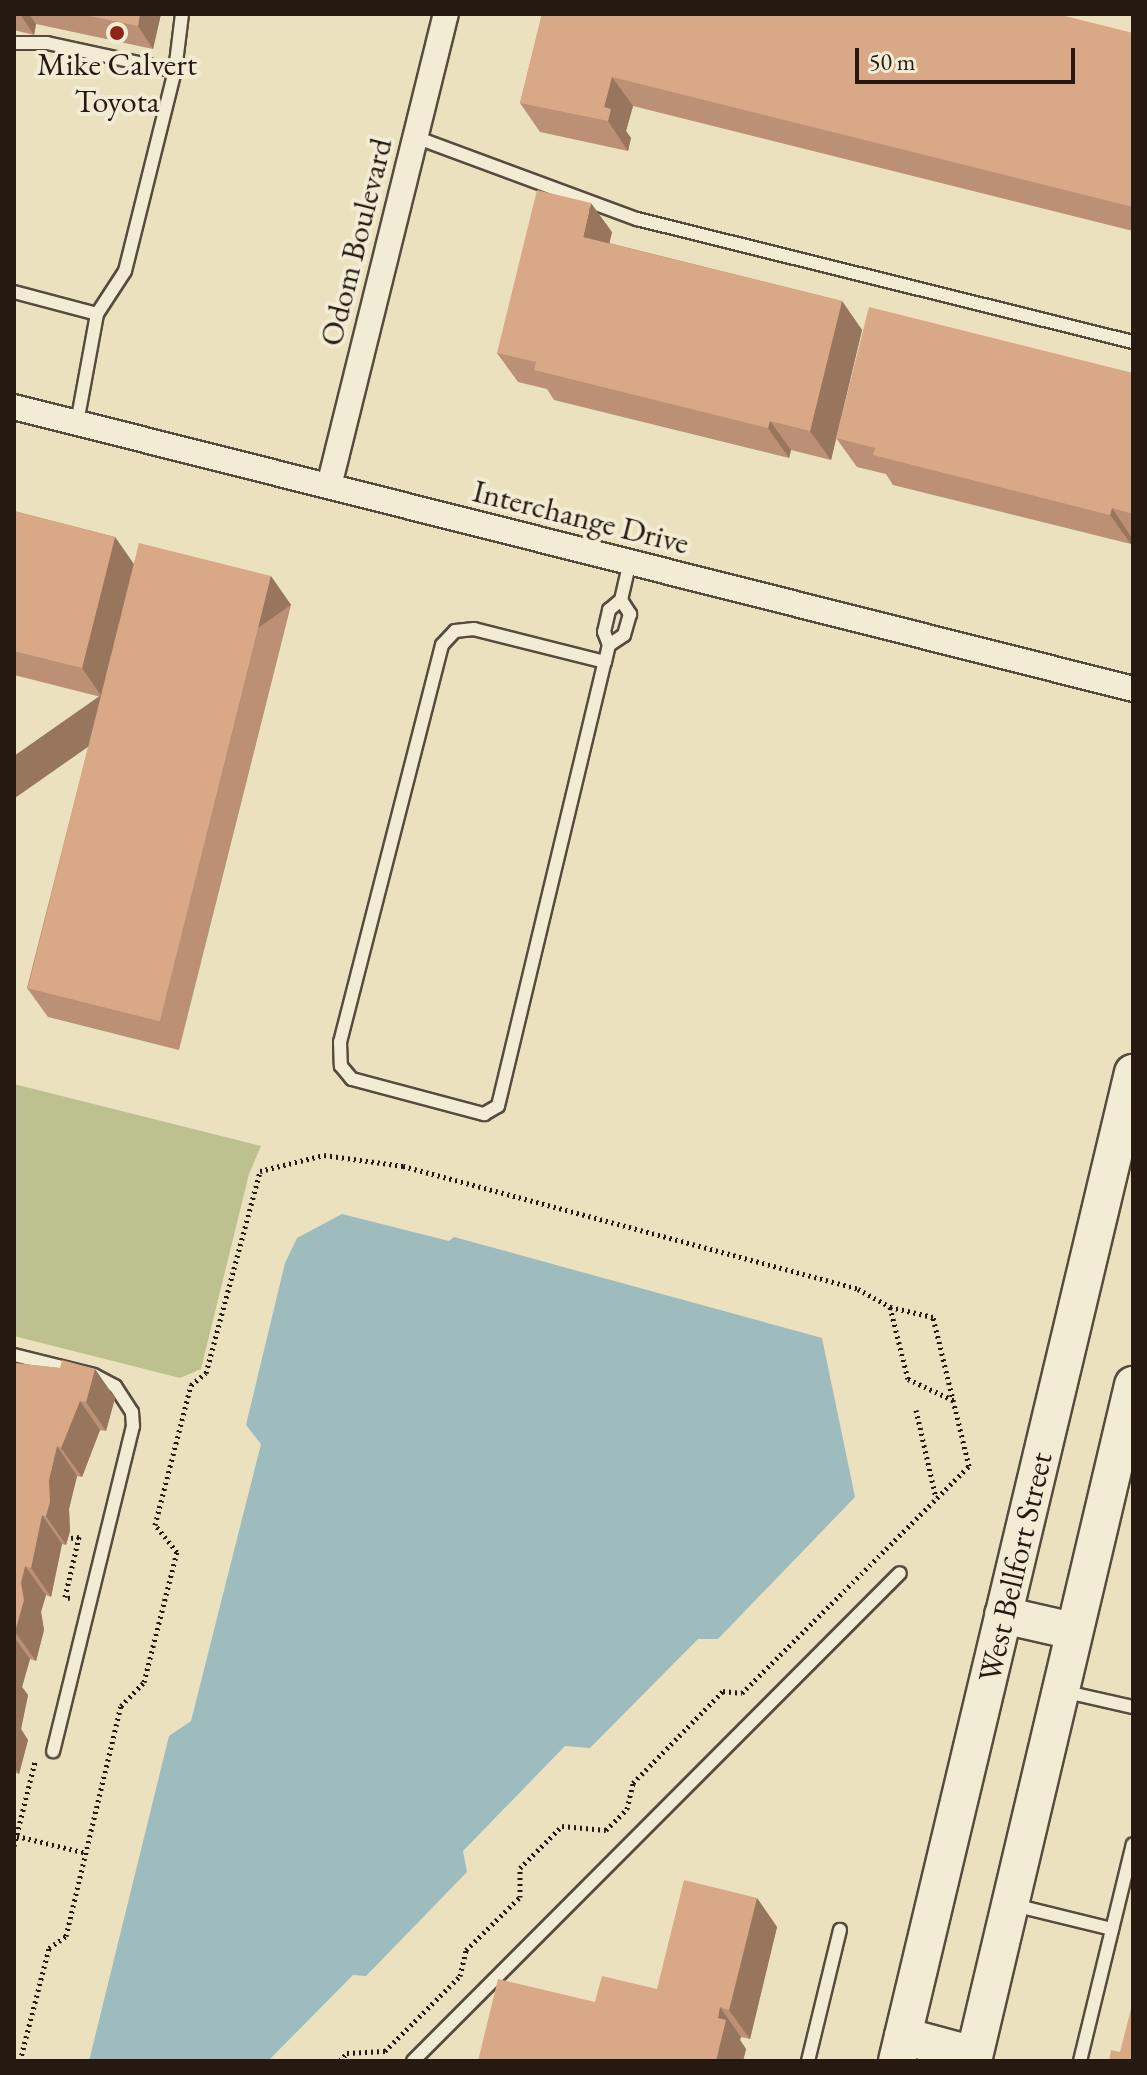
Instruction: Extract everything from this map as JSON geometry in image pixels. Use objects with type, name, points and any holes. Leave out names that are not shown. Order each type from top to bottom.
[{"type":"main road","name":"West Bellfort Street","points":[[900,2049],[1003,1615],[1117,1208],[1133,1073]]},
{"type":"main road","points":[[900,2049],[973,2058],[1133,1385]]},
{"type":"main road","points":[[1003,1615],[1073,1631]]},
{"type":"street","name":"Odom Boulevard","points":[[329,486],[446,14]]},
{"type":"street","name":"Interchange Drive","points":[[14,407],[1133,689]]},
{"type":"lane","points":[[77,423],[97,314],[125,271],[175,71],[182,14]]},
{"type":"lane","points":[[14,43],[47,43],[175,71]]},
{"type":"lane","points":[[415,137],[637,219],[1133,342]]},
{"type":"lane","points":[[14,292],[97,314]]},
{"type":"lane","points":[[605,662],[474,629],[455,631],[442,645],[340,1042],[341,1066],[352,1079],[484,1114],[498,1106],[605,662],[609,645],[604,632],[609,610],[621,600],[630,562]]},
{"type":"lane","points":[[609,645],[624,635],[630,614],[621,600]]},
{"type":"lane","points":[[14,1355],[94,1375],[115,1386],[126,1398],[133,1426],[53,1751]]},
{"type":"lane","points":[[413,2061],[900,1573]]},
{"type":"lane","points":[[1060,1690],[1133,1707]]},
{"type":"lane","points":[[1080,2061],[1133,1844]]},
{"type":"lane","points":[[1010,1904],[1112,1929]]},
{"type":"lane","points":[[808,2061],[840,1930]]},
{"type":"path","points":[[20,2061],[49,1948],[66,1936],[121,1706],[144,1682],[177,1552],[155,1525],[191,1385],[206,1373],[260,1171],[324,1155],[403,1166],[858,1289],[890,1307],[933,1317],[969,1466],[742,1693],[723,1691],[633,1783],[627,1809],[606,1830],[562,1826],[520,1868],[520,1897],[466,1950],[460,1976],[385,2051],[347,2053],[340,2061]]},
{"type":"path","points":[[890,1307],[908,1379],[953,1400]]},
{"type":"path","points":[[916,1410],[937,1499]]},
{"type":"path","points":[[14,1835],[86,1853]]},
{"type":"green space","points":[[14,1084],[261,1146],[249,1174],[201,1369],[180,1378],[14,1336]]},
{"type":"water","points":[[342,1214],[449,1241],[454,1237],[822,1338],[855,1497],[718,1639],[698,1639],[590,1748],[565,1746],[463,1851],[467,1872],[366,1976],[353,1975],[268,2061],[89,2061],[169,1736],[191,1721],[261,1444],[246,1425],[285,1263],[297,1238]]},
{"type":"building","points":[[80,14],[140,14],[138,26]]},
{"type":"building","points":[[542,14],[1057,14],[1133,33],[1133,207],[612,77],[604,107],[611,109],[608,121],[520,103]]},
{"type":"building","points":[[537,190],[591,203],[583,237],[842,301],[810,431],[770,421],[768,428],[534,370],[536,362],[497,353]]},
{"type":"building","points":[[869,307],[1133,373],[1133,514],[1112,508],[1110,515],[873,455],[875,448],[836,438]]},
{"type":"building","points":[[14,511],[115,537],[82,668],[14,651]]},
{"type":"building","points":[[139,543],[271,576],[160,1021],[28,988]]},
{"type":"building","points":[[62,1360],[95,1369],[86,1402],[80,1401],[61,1448],[57,1446],[49,1480],[50,1502],[46,1516],[42,1515],[31,1568],[25,1566],[21,1583],[24,1600],[15,1632],[14,1363],[60,1368]]},
{"type":"building","points":[[684,1880],[757,1898],[729,2010],[720,2007],[718,2018],[726,2020],[716,2061],[478,2061],[498,1979],[595,2002],[602,1976],[657,1989]]},
{"type":"building","points":[[1133,2001],[1133,2061],[1109,2061],[1111,2050],[1120,2052]]},
{"type":"place","name":"Mike Calvert Toyota","points":[[117,33]]}]
